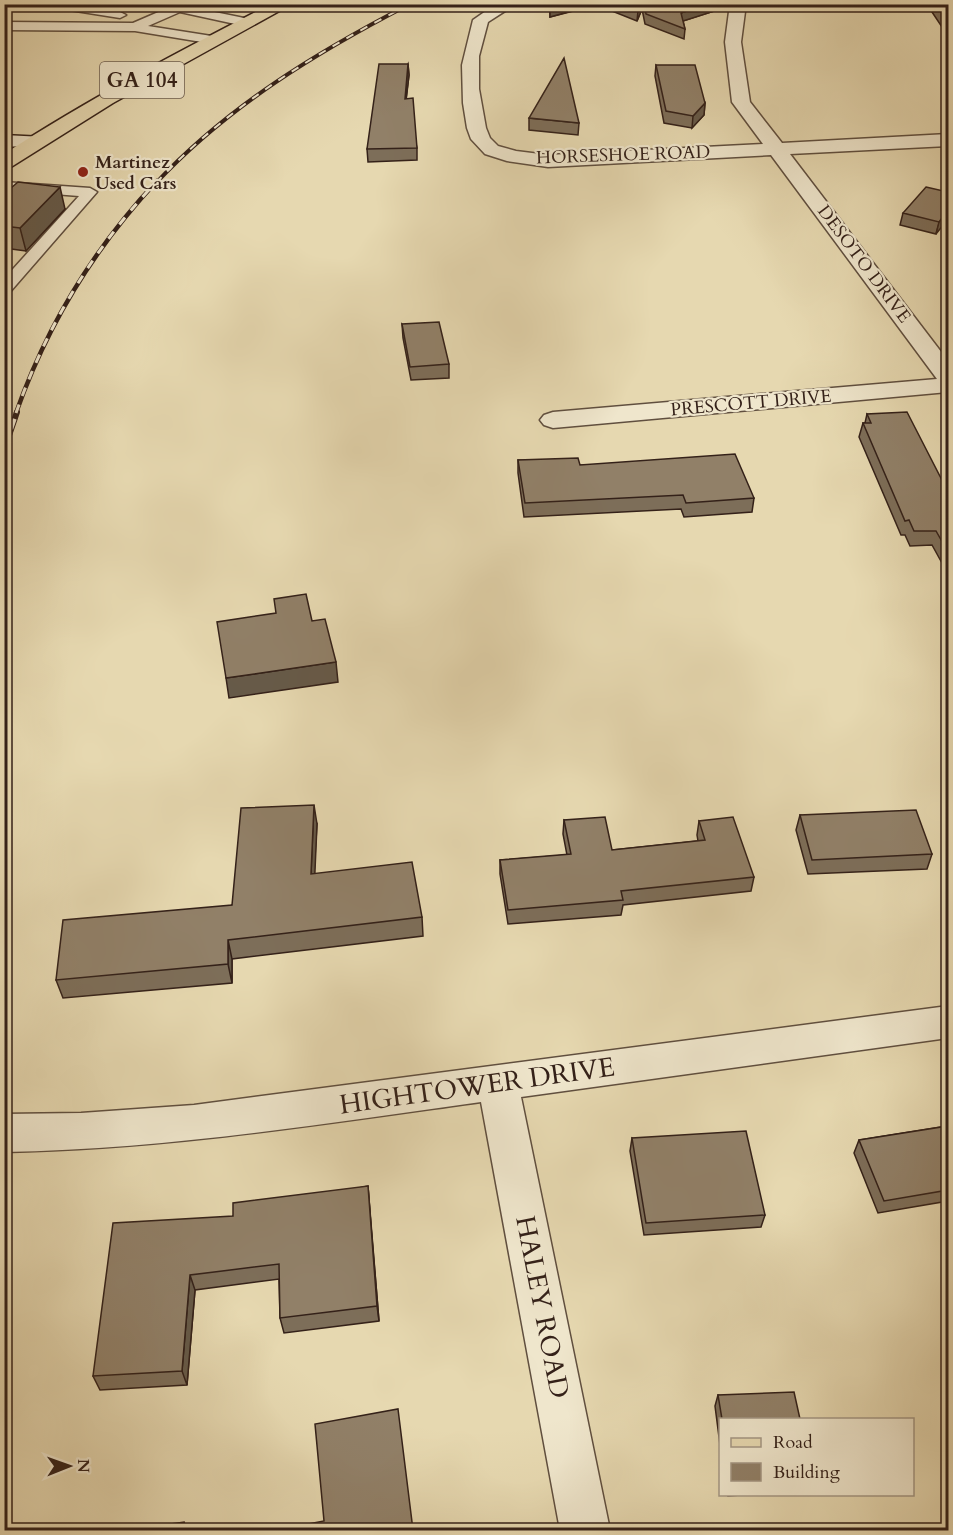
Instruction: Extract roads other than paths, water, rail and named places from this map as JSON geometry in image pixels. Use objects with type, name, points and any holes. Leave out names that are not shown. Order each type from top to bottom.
[{"type":"main road","name":"GA 104","points":[[4,163],[87,110],[284,4]]},
{"type":"street","name":"HORSESHOE ROAD","points":[[508,4],[481,20],[471,54],[471,91],[477,128],[486,146],[508,155],[548,161],[948,140]]},
{"type":"street","name":"DESOTO DRIVE","points":[[738,4],[733,42],[741,102],[948,377]]},
{"type":"street","points":[[4,141],[37,141]]},
{"type":"street","name":"PRESCOTT DRIVE","points":[[553,420],[948,385]]},
{"type":"street","name":"HIGHTOWER DRIVE","points":[[4,1133],[81,1132],[194,1123],[948,1022]]},
{"type":"street","name":"HALEY ROAD","points":[[498,1083],[585,1530]]},
{"type":"lane","points":[[45,26],[62,5],[149,20]]},
{"type":"lane","points":[[135,27],[183,6],[249,23]]},
{"type":"lane","points":[[4,26],[135,27],[214,40]]},
{"type":"lane","points":[[4,186],[90,192],[10,276],[4,289]]},
{"type":"lane","points":[[13,200],[29,188]]},
{"type":"railway","points":[[156,183],[184,155],[243,105],[341,41],[410,4]]},
{"type":"railway","points":[[16,413],[42,349],[74,290],[112,234],[157,181]]},
{"type":"railway","points":[[4,450],[17,412]]},
{"type":"place","name":"Martinez Used Cars","points":[[83,172]]}]
